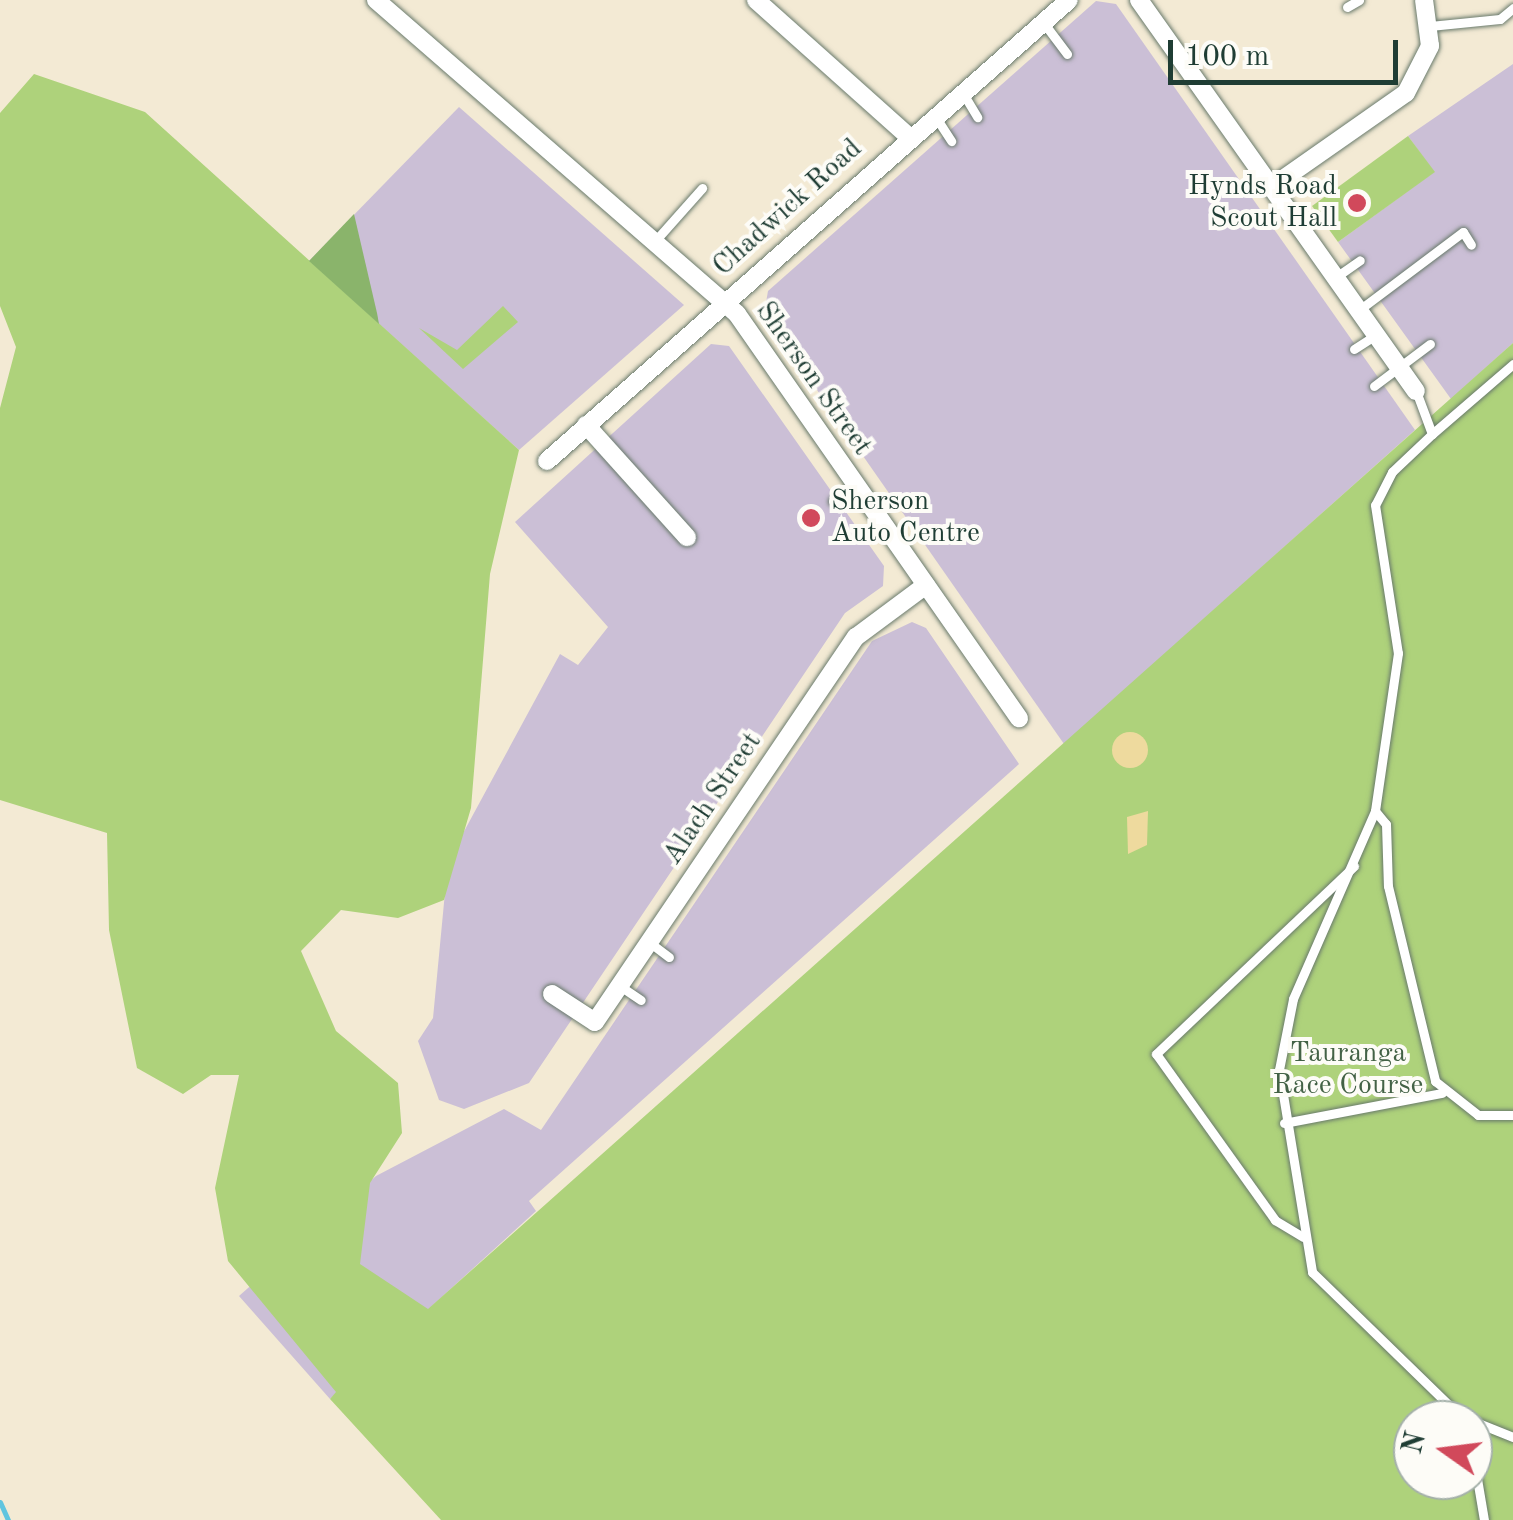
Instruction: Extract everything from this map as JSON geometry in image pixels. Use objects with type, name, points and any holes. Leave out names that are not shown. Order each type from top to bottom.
[{"type":"street","name":"Sherson Street","points":[[376,0],[650,247],[722,305],[1019,718]]},
{"type":"street","points":[[756,0],[908,136]]},
{"type":"street","name":"Chadwick Road","points":[[547,461],[908,136],[1069,0]]},
{"type":"street","points":[[1140,0],[1356,312],[1416,391]]},
{"type":"street","points":[[1272,186],[1406,94],[1424,72],[1430,26],[1424,0]]},
{"type":"street","points":[[586,424],[687,537]]},
{"type":"street","name":"Alach Street","points":[[552,994],[595,1022],[856,637],[926,584]]},
{"type":"lane","points":[[1347,7],[1359,0]]},
{"type":"lane","points":[[1430,26],[1500,19],[1513,8]]},
{"type":"lane","points":[[1043,22],[1067,54]]},
{"type":"lane","points":[[962,92],[977,116]]},
{"type":"lane","points":[[933,114],[951,142]]},
{"type":"lane","points":[[650,247],[702,188]]},
{"type":"lane","points":[[1356,312],[1463,232],[1471,245]]},
{"type":"lane","points":[[1334,278],[1360,260]]},
{"type":"lane","points":[[1354,349],[1374,336]]},
{"type":"lane","points":[[1374,386],[1430,344]]},
{"type":"lane","points":[[1447,1400],[1335,1298],[1312,1272],[1284,1123],[1284,1026],[1358,863],[1375,811],[1398,653],[1375,506],[1384,482],[1432,434],[1513,364]]},
{"type":"lane","points":[[1416,391],[1432,434]]},
{"type":"lane","points":[[833,501],[856,487]]},
{"type":"lane","points":[[1375,811],[1442,1093]]},
{"type":"lane","points":[[1303,1237],[1275,1220],[1156,1054],[1358,863]]},
{"type":"lane","points":[[650,942],[669,957]]},
{"type":"lane","points":[[620,986],[641,1000]]},
{"type":"lane","points":[[1284,1123],[1442,1093],[1478,1115],[1513,1115]]},
{"type":"shaded area","points":[[1096,1],[1116,4],[1415,430],[1064,744],[764,314],[768,291]]},
{"type":"shaded area","points":[[1513,64],[1513,343],[1451,399],[1338,242],[1434,172],[1408,136]]},
{"type":"shaded area","points":[[459,107],[684,305],[519,450],[309,261]]},
{"type":"shaded area","points":[[711,344],[729,346],[884,566],[883,586],[845,613],[529,1083],[464,1109],[439,1100],[418,1041],[433,1018],[448,861],[560,654],[578,665],[608,627],[515,522]]},
{"type":"shaded area","points":[[912,622],[926,628],[1019,764],[529,1201],[536,1211],[330,1399],[239,1296],[376,1176],[504,1109],[541,1130],[872,641]]},
{"type":"green space","name":"Tauranga Race Course","points":[[34,74],[145,112],[519,450],[490,574],[471,808],[444,900],[398,918],[341,910],[301,951],[336,1031],[398,1083],[402,1133],[370,1183],[360,1264],[428,1309],[1513,343],[1513,1520],[441,1520],[330,1399],[336,1392],[228,1261],[215,1188],[239,1075],[211,1075],[183,1094],[137,1068],[109,930],[107,833],[0,800],[0,408],[16,347],[0,306],[0,113]]},
{"type":"green space","points":[[1408,136],[1435,172],[1338,242],[1312,206]]},
{"type":"green space","points":[[354,214],[377,313],[379,324],[309,261]]},
{"type":"green space","points":[[503,306],[518,322],[463,369],[419,328],[457,350]]},
{"type":"sand","points":[[1130,732],[1143,737],[1148,750],[1143,763],[1130,768],[1117,763],[1112,750],[1117,737]]},
{"type":"sand","points":[[1148,811],[1147,845],[1128,854],[1127,817]]},
{"type":"waterway","points":[[0,1502],[8,1520]]},
{"type":"place","name":"Hynds Road Scout Hall","points":[[1357,203]]},
{"type":"place","name":"Sherson Auto Centre","points":[[811,518]]}]
